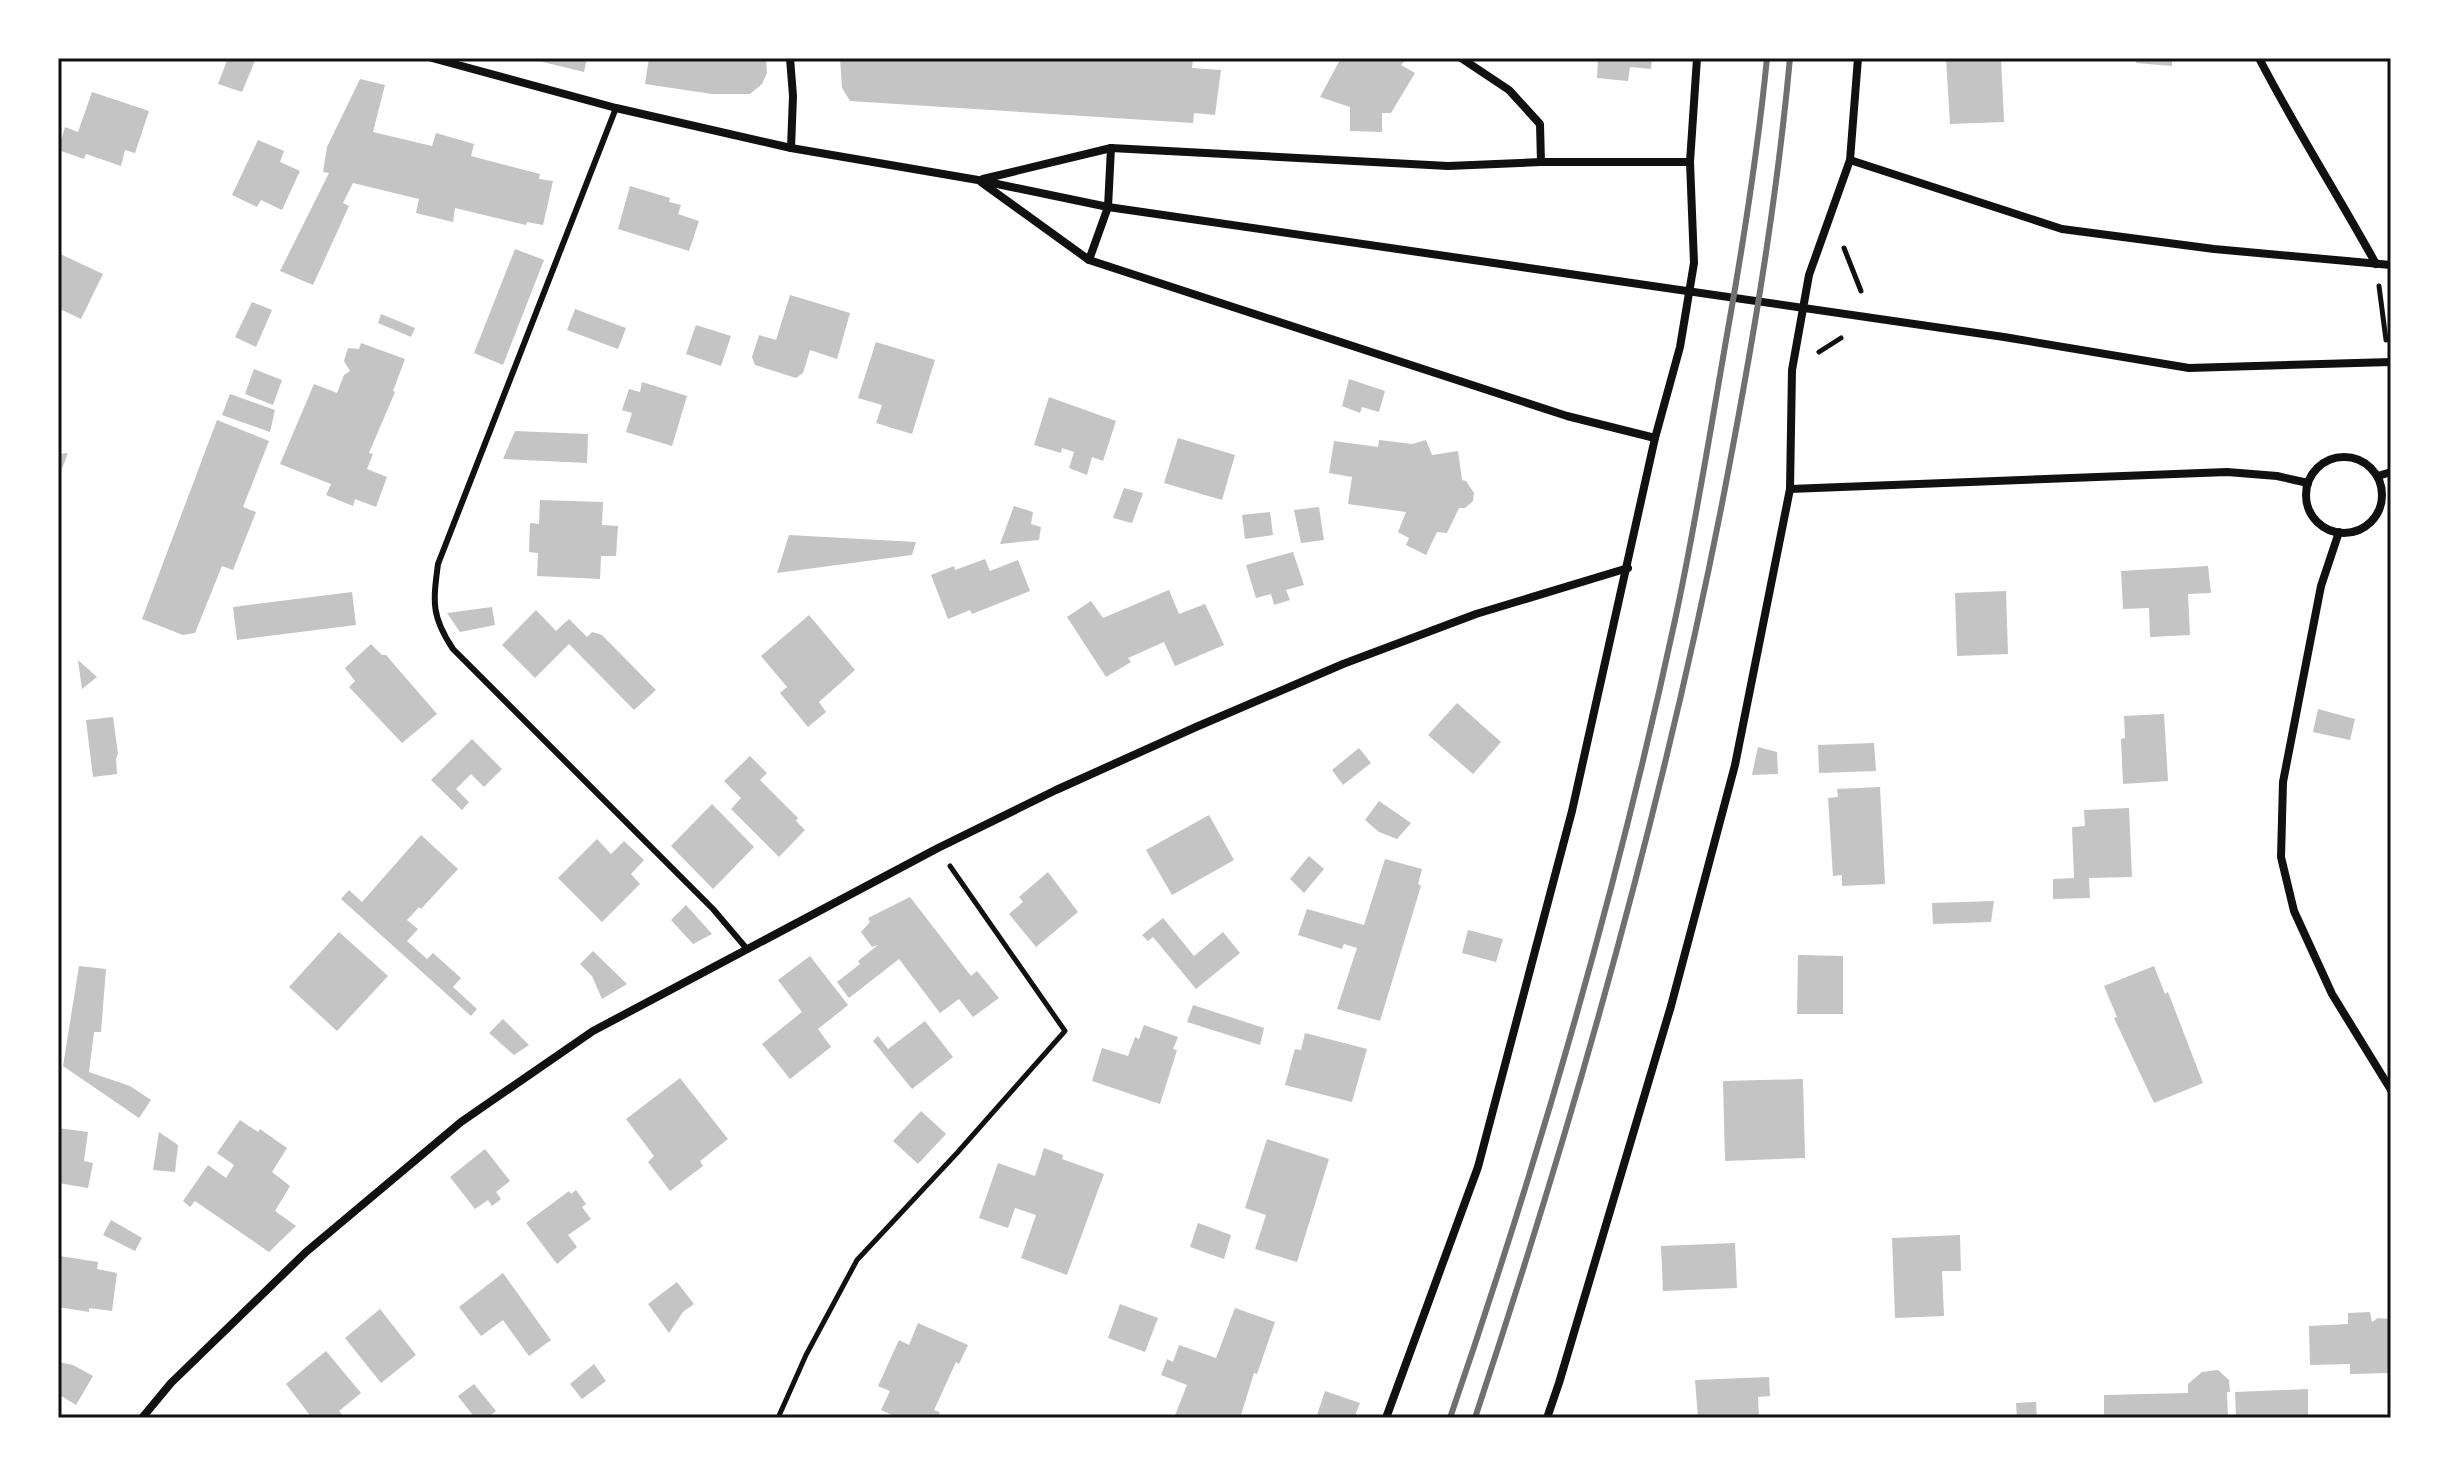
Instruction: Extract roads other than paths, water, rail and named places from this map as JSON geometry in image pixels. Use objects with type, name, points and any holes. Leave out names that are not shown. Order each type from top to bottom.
[{"type":"street","points":[[432,58],[616,108],[791,148],[978,180],[1108,207],[1872,318],[2189,368],[2390,362]]},
{"type":"street","points":[[790,58],[793,96],[791,148]]},
{"type":"street","points":[[1461,58],[1509,90],[1540,124],[1541,162]]},
{"type":"street","points":[[1386,1418],[1478,1167],[1572,811],[1655,438],[1680,347],[1694,263],[1690,162],[1697,58]]},
{"type":"street","points":[[1547,1418],[1671,1006],[1735,765],[1790,489],[1792,370],[1809,275],[1850,160],[1858,58]]},
{"type":"street","points":[[2259,58],[2376,264]]},
{"type":"street","points":[[978,180],[1111,148],[1448,166],[1541,162],[1690,162]]},
{"type":"street","points":[[1089,260],[1108,207],[1111,148]]},
{"type":"street","points":[[1850,160],[2062,229],[2214,249],[2391,265]]},
{"type":"street","points":[[978,180],[1089,260],[1567,416],[1655,438]]},
{"type":"street","points":[[2347,456],[2359,459],[2378,476],[2382,500],[2371,521],[2362,528],[2339,532],[2326,528],[2309,509],[2306,497],[2308,483],[2322,463],[2347,456]]},
{"type":"street","points":[[1790,489],[2227,472],[2277,476],[2308,483]]},
{"type":"street","points":[[2378,476],[2391,472]]},
{"type":"street","points":[[2339,532],[2321,586],[2283,782],[2281,857],[2294,911],[2332,994],[2391,1090]]},
{"type":"street","points":[[142,1418],[171,1383],[306,1252],[461,1122],[593,1031],[938,848],[1056,790],[1343,664],[1476,614],[1628,568]]},
{"type":"lane","points":[[616,108],[438,564],[434,600],[439,628],[453,649],[713,909],[747,949]]},
{"type":"railway","points":[[1450,1418],[1515,1221],[1574,1022],[1652,721],[1683,584],[1709,438],[1745,228],[1767,58]]},
{"type":"railway","points":[[1475,1418],[1580,1081],[1671,739],[1721,509],[1752,340],[1770,228],[1790,58]]}]
